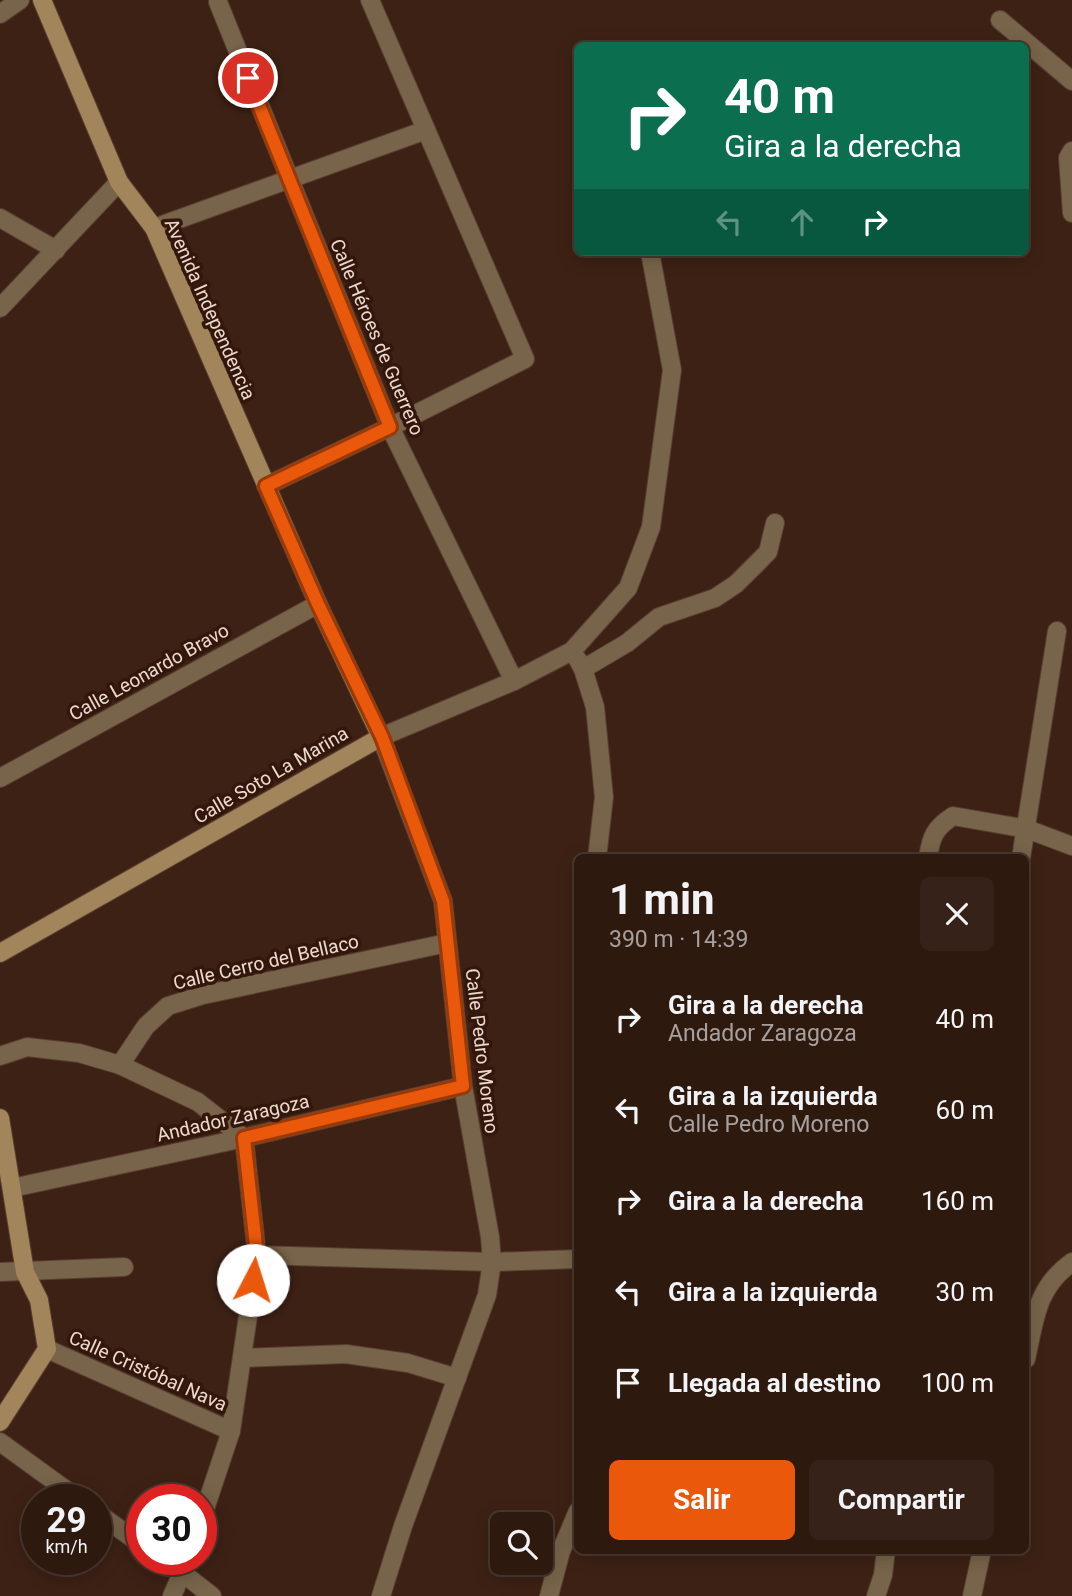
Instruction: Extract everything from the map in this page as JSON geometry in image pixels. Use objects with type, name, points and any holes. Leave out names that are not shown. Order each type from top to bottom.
[{"type":"street","points":[[0,14],[20,0]]},
{"type":"street","name":"Avenida Independencia","points":[[42,0],[119,181],[154,228],[266,486]]},
{"type":"street","points":[[266,486],[525,359],[370,0]]},
{"type":"street","name":"Calle Héroes de Guerrero","points":[[218,2],[390,427],[514,681]]},
{"type":"street","points":[[1000,20],[1026,42]]},
{"type":"street","points":[[1029,45],[1072,81]]},
{"type":"street","points":[[154,228],[426,130]]},
{"type":"street","points":[[1072,150],[1068,158],[1072,213]]},
{"type":"street","points":[[0,308],[119,181]]},
{"type":"street","points":[[0,218],[56,250]]},
{"type":"street","points":[[597,854],[604,797],[595,707],[583,669],[572,651],[628,588],[651,527],[672,370],[651,256]]},
{"type":"street","name":"Calle Pedro Moreno","points":[[266,486],[318,604],[382,737],[443,901],[463,1086],[490,1237],[492,1262],[487,1294],[403,1526],[381,1596]]},
{"type":"street","points":[[583,669],[627,643],[660,617],[715,598],[736,584],[768,552],[775,523]]},
{"type":"street","name":"Calle Leonardo Bravo","points":[[0,778],[318,604]]},
{"type":"street","points":[[1022,854],[1057,631]]},
{"type":"street","name":"Calle Soto La Marina","points":[[0,953],[382,737],[514,681],[572,651]]},
{"type":"street","points":[[929,854],[930,843],[939,826],[953,816],[1027,829],[1072,846]]},
{"type":"street","name":"Calle Cerro del Bellaco","points":[[120,1065],[146,1026],[168,1006],[203,995],[447,943]]},
{"type":"street","points":[[0,1056],[27,1046],[79,1053],[120,1065],[198,1102],[244,1138],[257,1255],[231,1431],[213,1484]]},
{"type":"street","name":"Andador Zaragoza","points":[[12,1188],[244,1138],[463,1086]]},
{"type":"street","points":[[0,1118],[25,1272],[39,1300],[47,1349],[0,1422]]},
{"type":"street","points":[[257,1255],[492,1262],[574,1259]]},
{"type":"street","points":[[1029,1329],[1032,1299],[1072,1262]]},
{"type":"street","points":[[0,1272],[124,1267]]},
{"type":"street","name":"Calle Cristóbal Nava","points":[[47,1349],[231,1431]]},
{"type":"street","points":[[242,1358],[346,1354],[408,1363],[457,1378]]},
{"type":"street","points":[[0,1442],[58,1484]]},
{"type":"street","points":[[549,1596],[561,1551],[574,1520]]},
{"type":"street","points":[[876,1596],[883,1575],[886,1554]]},
{"type":"street","points":[[972,1596],[981,1554]]},
{"type":"street","points":[[172,1596],[182,1575]]},
{"type":"street","points":[[193,1575],[212,1596]]},
{"type":"route","points":[[248,78],[390,427],[266,486],[318,604],[382,737],[443,901],[463,1086],[244,1138],[257,1255],[253,1280]]}]
